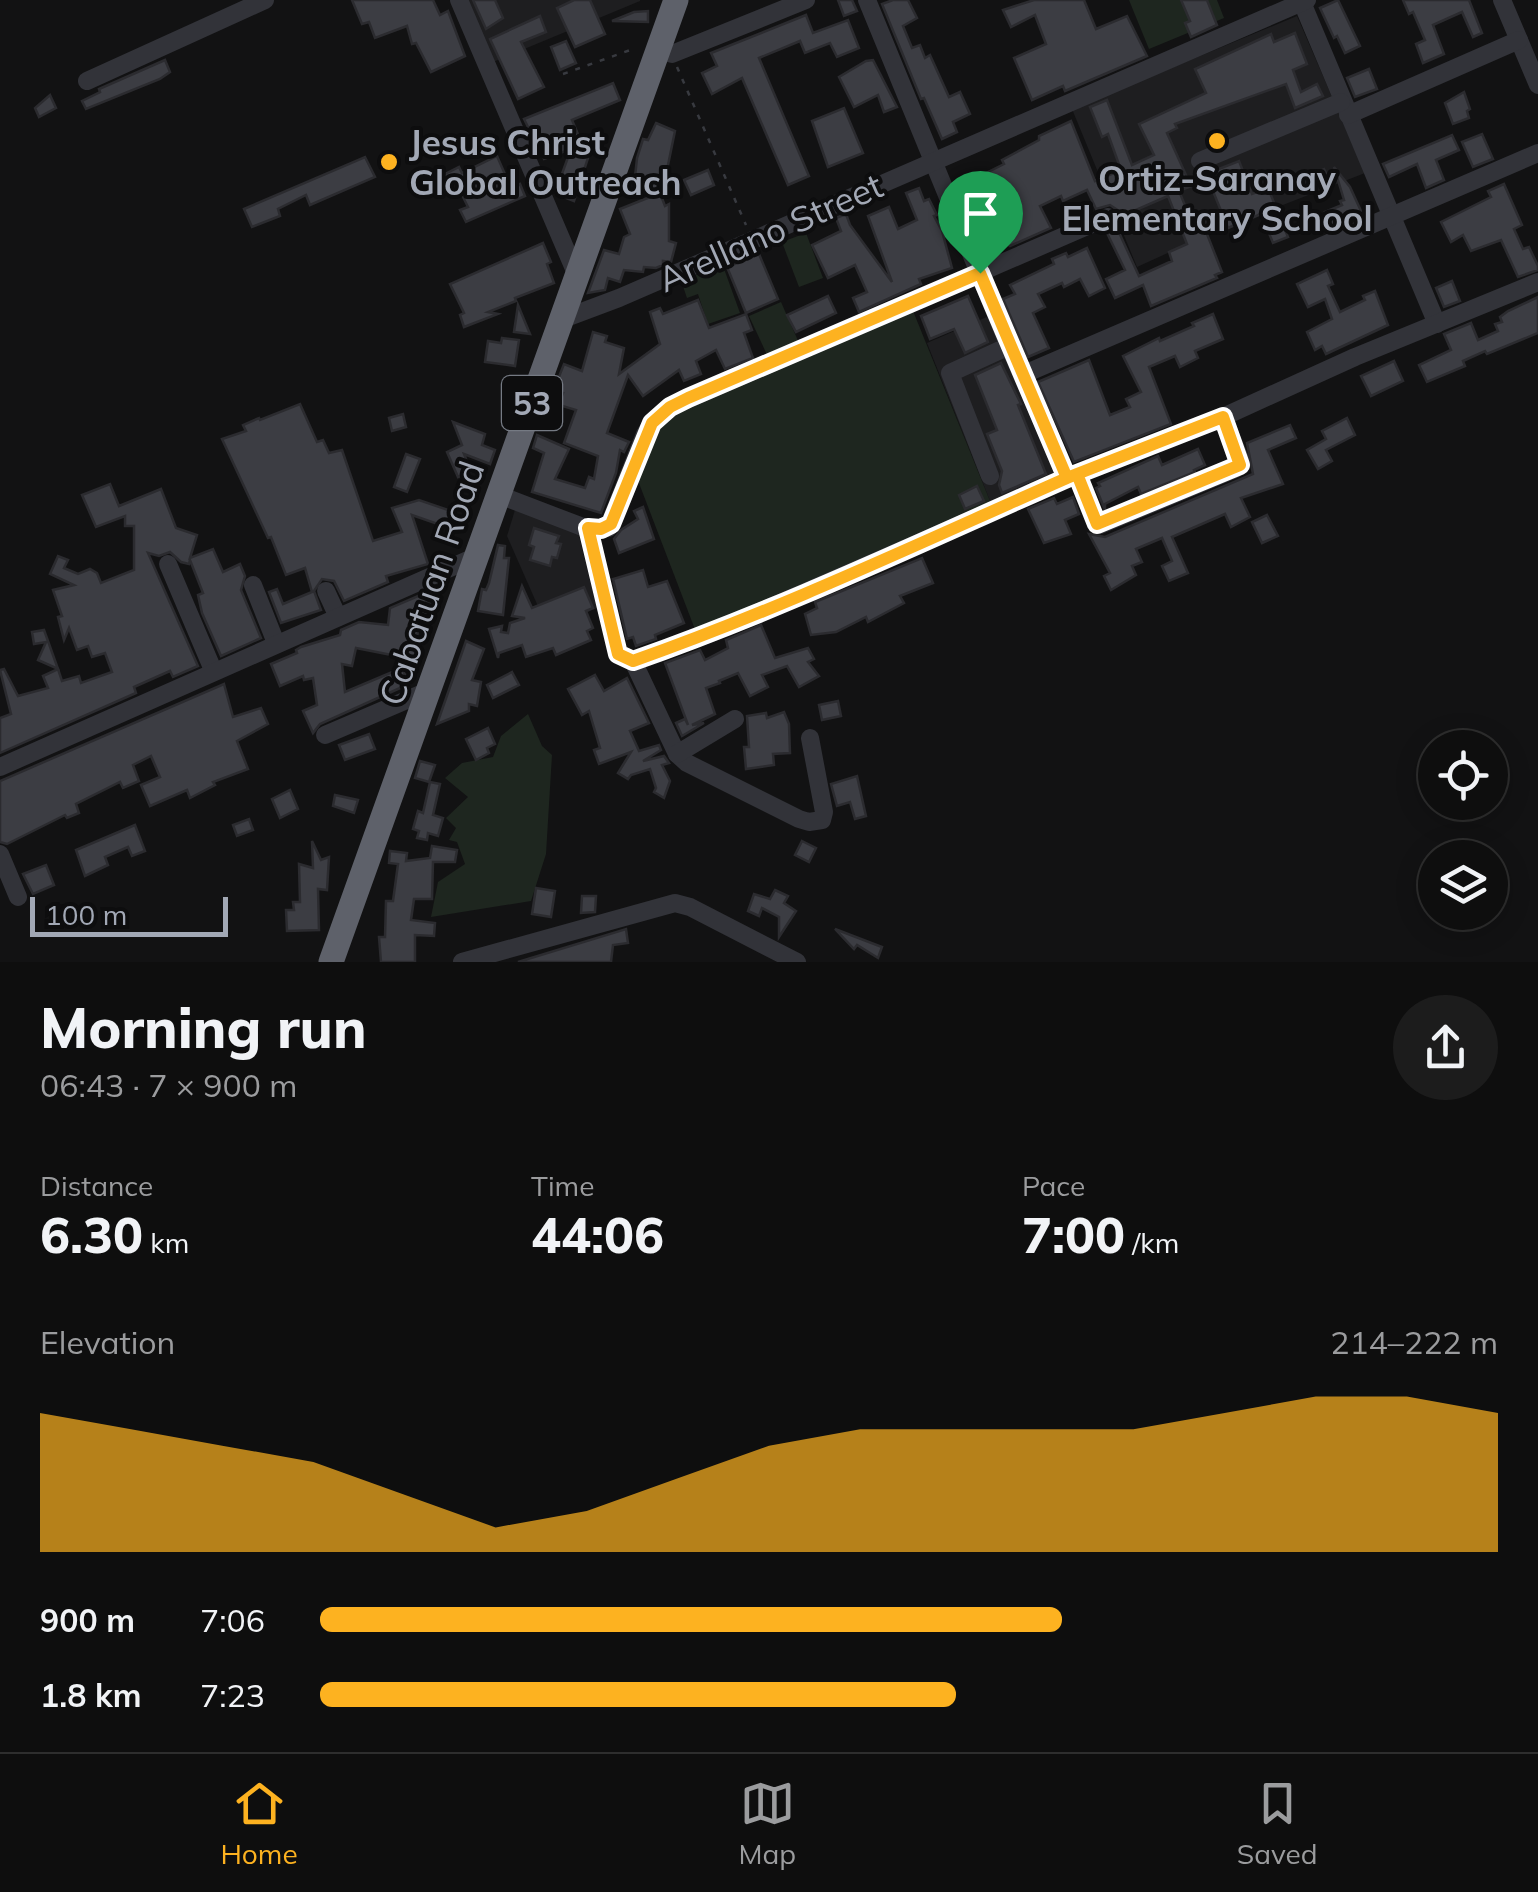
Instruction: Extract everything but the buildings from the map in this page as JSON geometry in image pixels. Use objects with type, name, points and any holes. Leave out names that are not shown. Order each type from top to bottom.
[{"type":"highway","name":"Cabatuan Road","points":[[331,962],[498,495],[664,52],[673,1]]},
{"type":"street","points":[[88,81],[265,0]]},
{"type":"street","points":[[458,0],[578,278]]},
{"type":"street","points":[[664,52],[806,0]]},
{"type":"street","points":[[866,0],[1022,376],[1100,525],[1235,470],[1240,459],[1223,417]]},
{"type":"street","points":[[1502,0],[1538,85]]},
{"type":"street","points":[[1303,1],[1344,109],[1437,324]]},
{"type":"street","name":"Arellano Street","points":[[563,318],[619,298],[1303,1]]},
{"type":"street","points":[[1200,161],[1519,40]]},
{"type":"street","points":[[1022,376],[1538,153]]},
{"type":"street","points":[[498,495],[588,528],[601,529],[611,524],[645,434],[670,407],[1108,217]]},
{"type":"street","points":[[633,661],[711,633],[1072,476],[1223,417],[1538,282]]},
{"type":"street","points":[[990,476],[950,373],[1009,346]]},
{"type":"street","points":[[588,528],[618,654],[633,661],[677,754],[702,772],[798,819],[816,822],[822,820],[824,812],[810,738]]},
{"type":"street","points":[[0,767],[477,556]]},
{"type":"street","points":[[168,564],[213,670]]},
{"type":"street","points":[[253,585],[276,643]]},
{"type":"street","points":[[326,591],[338,617]]},
{"type":"street","points":[[325,735],[431,689]]},
{"type":"street","points":[[677,754],[736,718]]},
{"type":"street","points":[[0,854],[18,897]]},
{"type":"street","points":[[462,962],[676,904],[690,907],[797,962]]},
{"type":"path","points":[[563,74],[629,48],[664,52],[752,240]]},
{"type":"shaded area","points":[[466,0],[640,0],[640,1],[493,62]]},
{"type":"shaded area","points":[[1129,0],[1217,0],[1224,18],[1149,49]]},
{"type":"shaded area","name":"Ortiz-Saranay Elementary School","points":[[1297,16],[1365,173],[1216,231],[1137,267],[1072,109]]},
{"type":"shaded area","points":[[806,233],[823,278],[799,287],[782,242]]},
{"type":"shaded area","points":[[723,266],[740,313],[708,324],[698,294],[687,298],[681,280]]},
{"type":"shaded area","points":[[781,302],[799,343],[768,357],[749,316]]},
{"type":"shaded area","points":[[911,306],[992,506],[696,632],[637,478],[657,430],[672,414]]},
{"type":"shaded area","points":[[989,316],[1062,478],[992,506],[927,343]]},
{"type":"shaded area","points":[[515,510],[578,532],[597,608],[548,629],[507,536]]},
{"type":"shaded area","points":[[528,714],[542,746],[552,755],[546,854],[531,901],[431,917],[438,882],[465,864],[457,842],[449,840],[456,828],[446,818],[468,797],[445,778],[462,763],[493,757],[501,736]]},
{"type":"place","name":"Ortiz-Saranay Elementary School","points":[[1217,141]]},
{"type":"place","name":"Jesus Christ Global Outreach","points":[[389,162]]},
{"type":"route","points":[[980,273],[662,412],[645,434],[611,524],[608,528],[588,528],[618,654],[633,661],[711,633],[1067,478],[1077,474],[1223,417],[1240,465],[1097,524],[1077,474],[1067,478],[980,273]]}]
